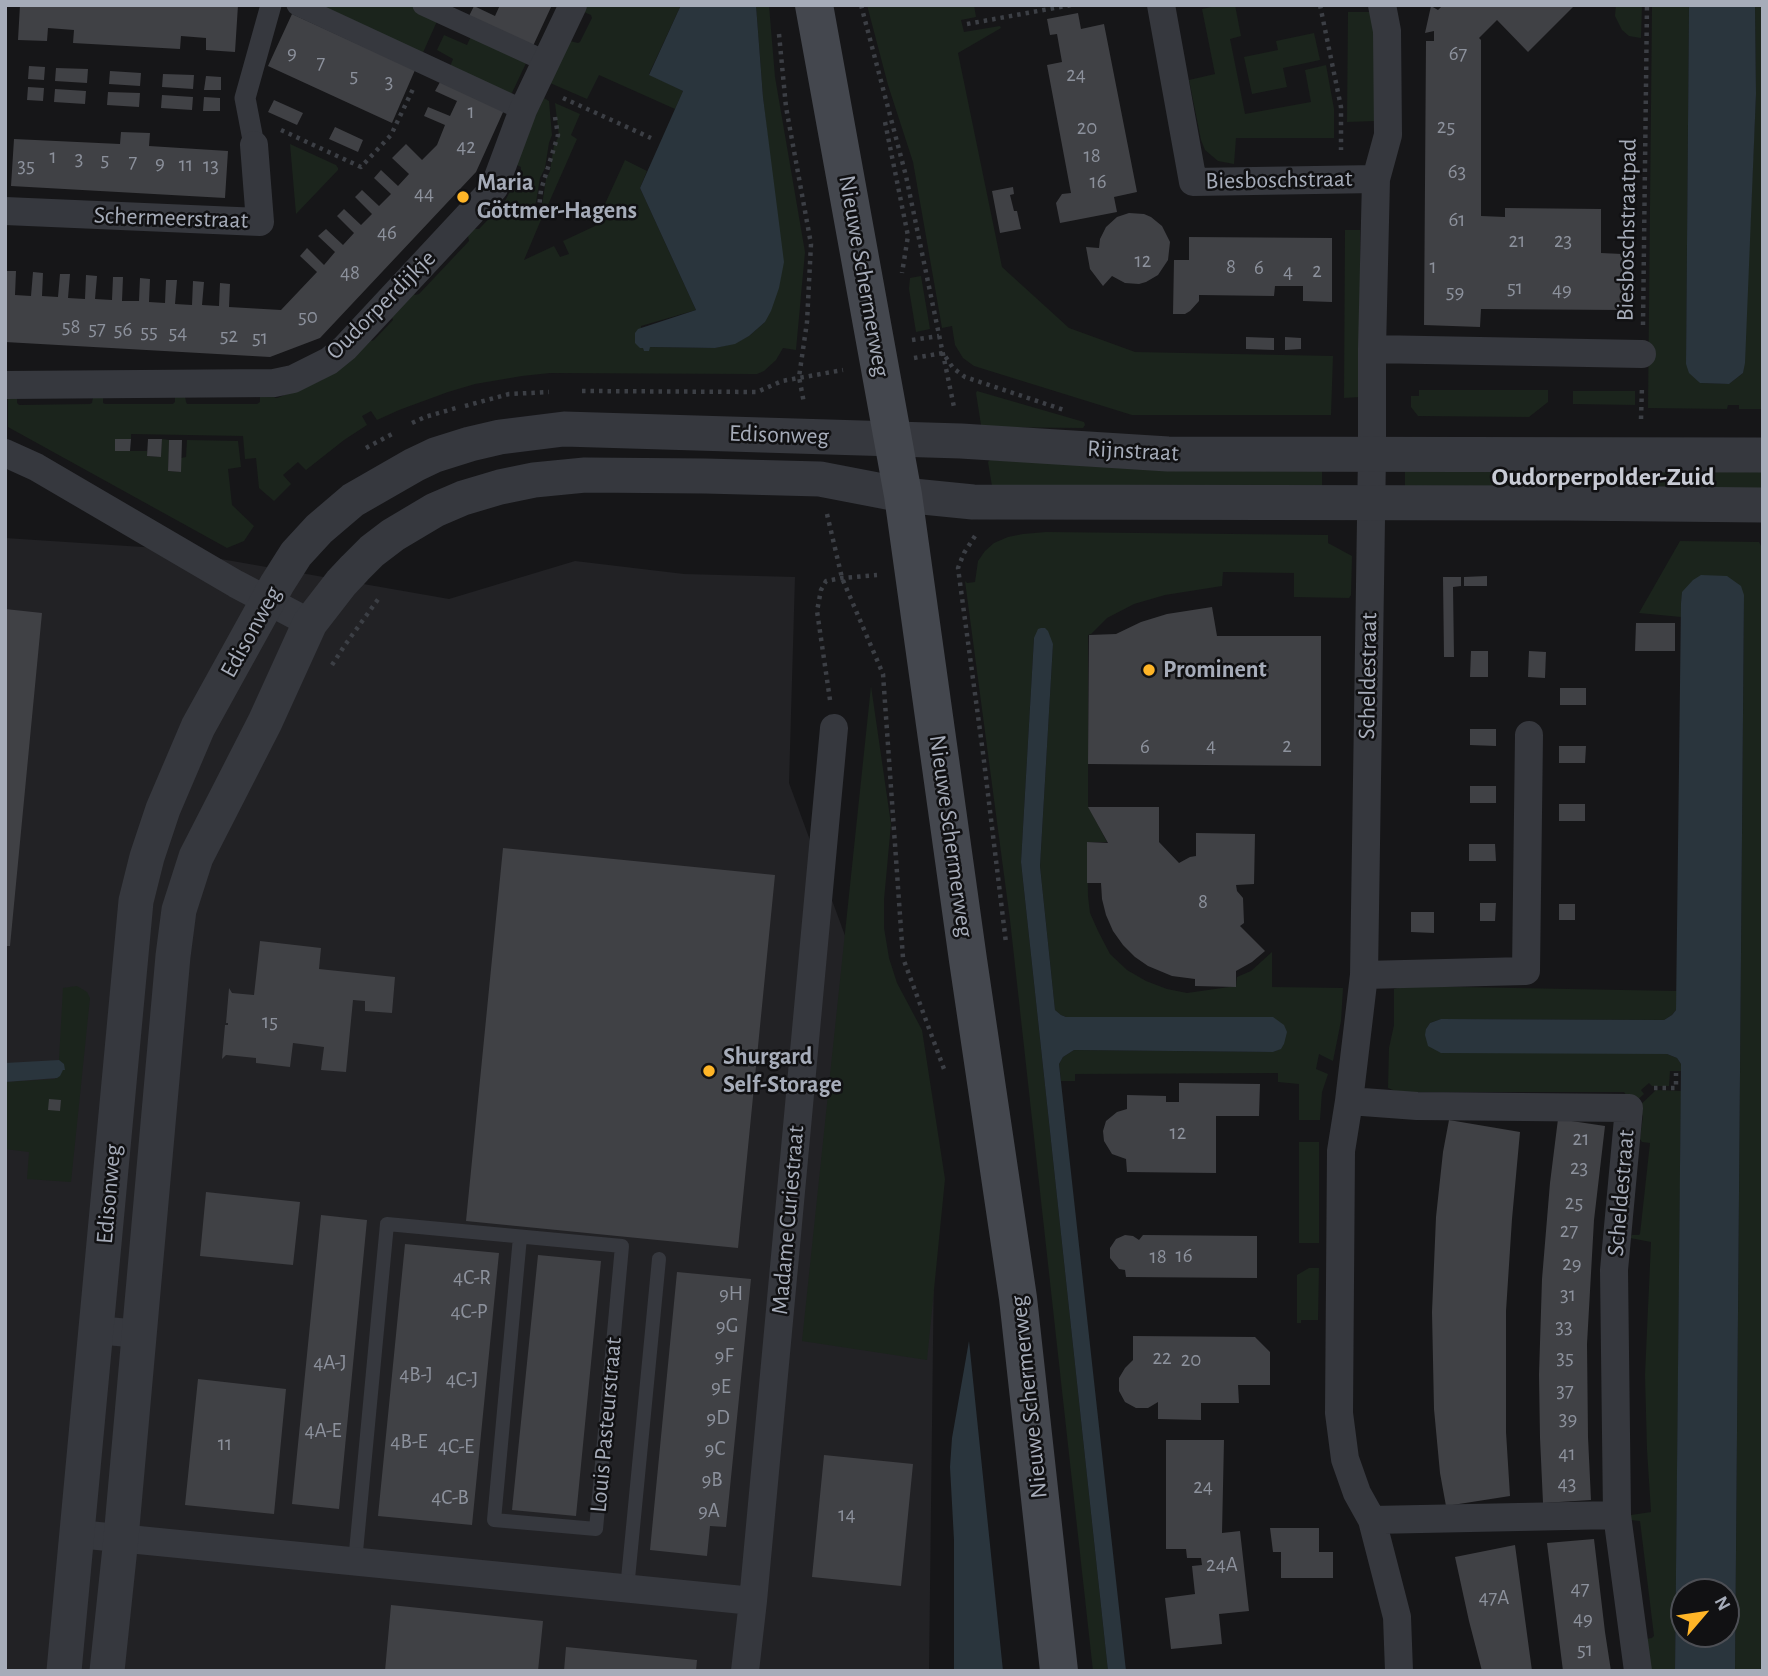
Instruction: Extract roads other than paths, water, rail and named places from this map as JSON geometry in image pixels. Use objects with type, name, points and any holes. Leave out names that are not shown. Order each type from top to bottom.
[{"type":"main road","name":"Nieuwe Schermerweg","points":[[814,5],[903,495],[1018,1298],[1059,1671]]},
{"type":"street","points":[[254,145],[245,98],[271,5]]},
{"type":"street","points":[[296,5],[523,110]]},
{"type":"street","points":[[423,5],[545,61]]},
{"type":"street","name":"Oudorperdijkje","points":[[5,385],[274,383],[293,379],[313,370],[345,348],[494,188],[523,110],[573,5]]},
{"type":"street","name":"Biesboschstraat","points":[[1161,5],[1193,182],[1376,178]]},
{"type":"street","name":"Biesboschstraat","points":[[1372,454],[1376,178],[1388,135],[1387,31],[1382,5]]},
{"type":"street","name":"Schermeerstraat","points":[[5,211],[260,222],[254,145]]},
{"type":"street","points":[[1372,349],[1642,354]]},
{"type":"street","name":"Edisonweg","points":[[64,1671],[136,901],[163,809],[198,727],[296,554],[319,528],[353,499],[435,455],[500,437],[564,429],[894,439]]},
{"type":"street","name":"Rijnstraat","points":[[894,439],[1168,454],[1763,455]]},
{"type":"street","points":[[5,453],[36,467],[267,601],[310,623]]},
{"type":"street","points":[[1370,503],[1372,454]]},
{"type":"street","name":"Edisonweg","points":[[107,1671],[179,910],[196,857],[265,722],[310,623],[355,568],[393,535],[435,510],[500,487],[534,480],[585,475],[705,476],[820,479],[903,495]]},
{"type":"street","name":"Rijnstraat","points":[[903,495],[973,502],[1763,505]]},
{"type":"street","name":"Scheldestraat","points":[[1370,503],[1364,975],[1341,1151],[1339,1413],[1345,1459],[1357,1493],[1372,1520],[1397,1617],[1399,1671]]},
{"type":"street","name":"Madame Curiestraat","points":[[745,1671],[834,728]]},
{"type":"street","points":[[1364,975],[1525,971],[1529,735]]},
{"type":"street","name":"Scheldestraat","points":[[1349,1101],[1417,1106],[1629,1108],[1614,1270],[1617,1515],[1638,1671]]},
{"type":"street","points":[[97,1330],[139,1334]]},
{"type":"street","points":[[1372,1520],[1617,1515]]},
{"type":"street","points":[[78,1534],[753,1601]]},
{"type":"lane","name":"Louis Pasteurstraat","points":[[355,1562],[387,1224],[622,1246],[596,1529],[494,1520],[520,1237]]},
{"type":"lane","name":"Louis Pasteurstraat","points":[[627,1589],[659,1259]]},
{"type":"place","name":"Maria Göttmer-Hagens","points":[[463,197]]},
{"type":"place","name":"Prominent","points":[[1149,670]]},
{"type":"place","name":"Shurgard Self-Storage","points":[[709,1071]]},
{"type":"district","name":"Oudorperpolder-Zuid","points":[[1603,477]]}]
